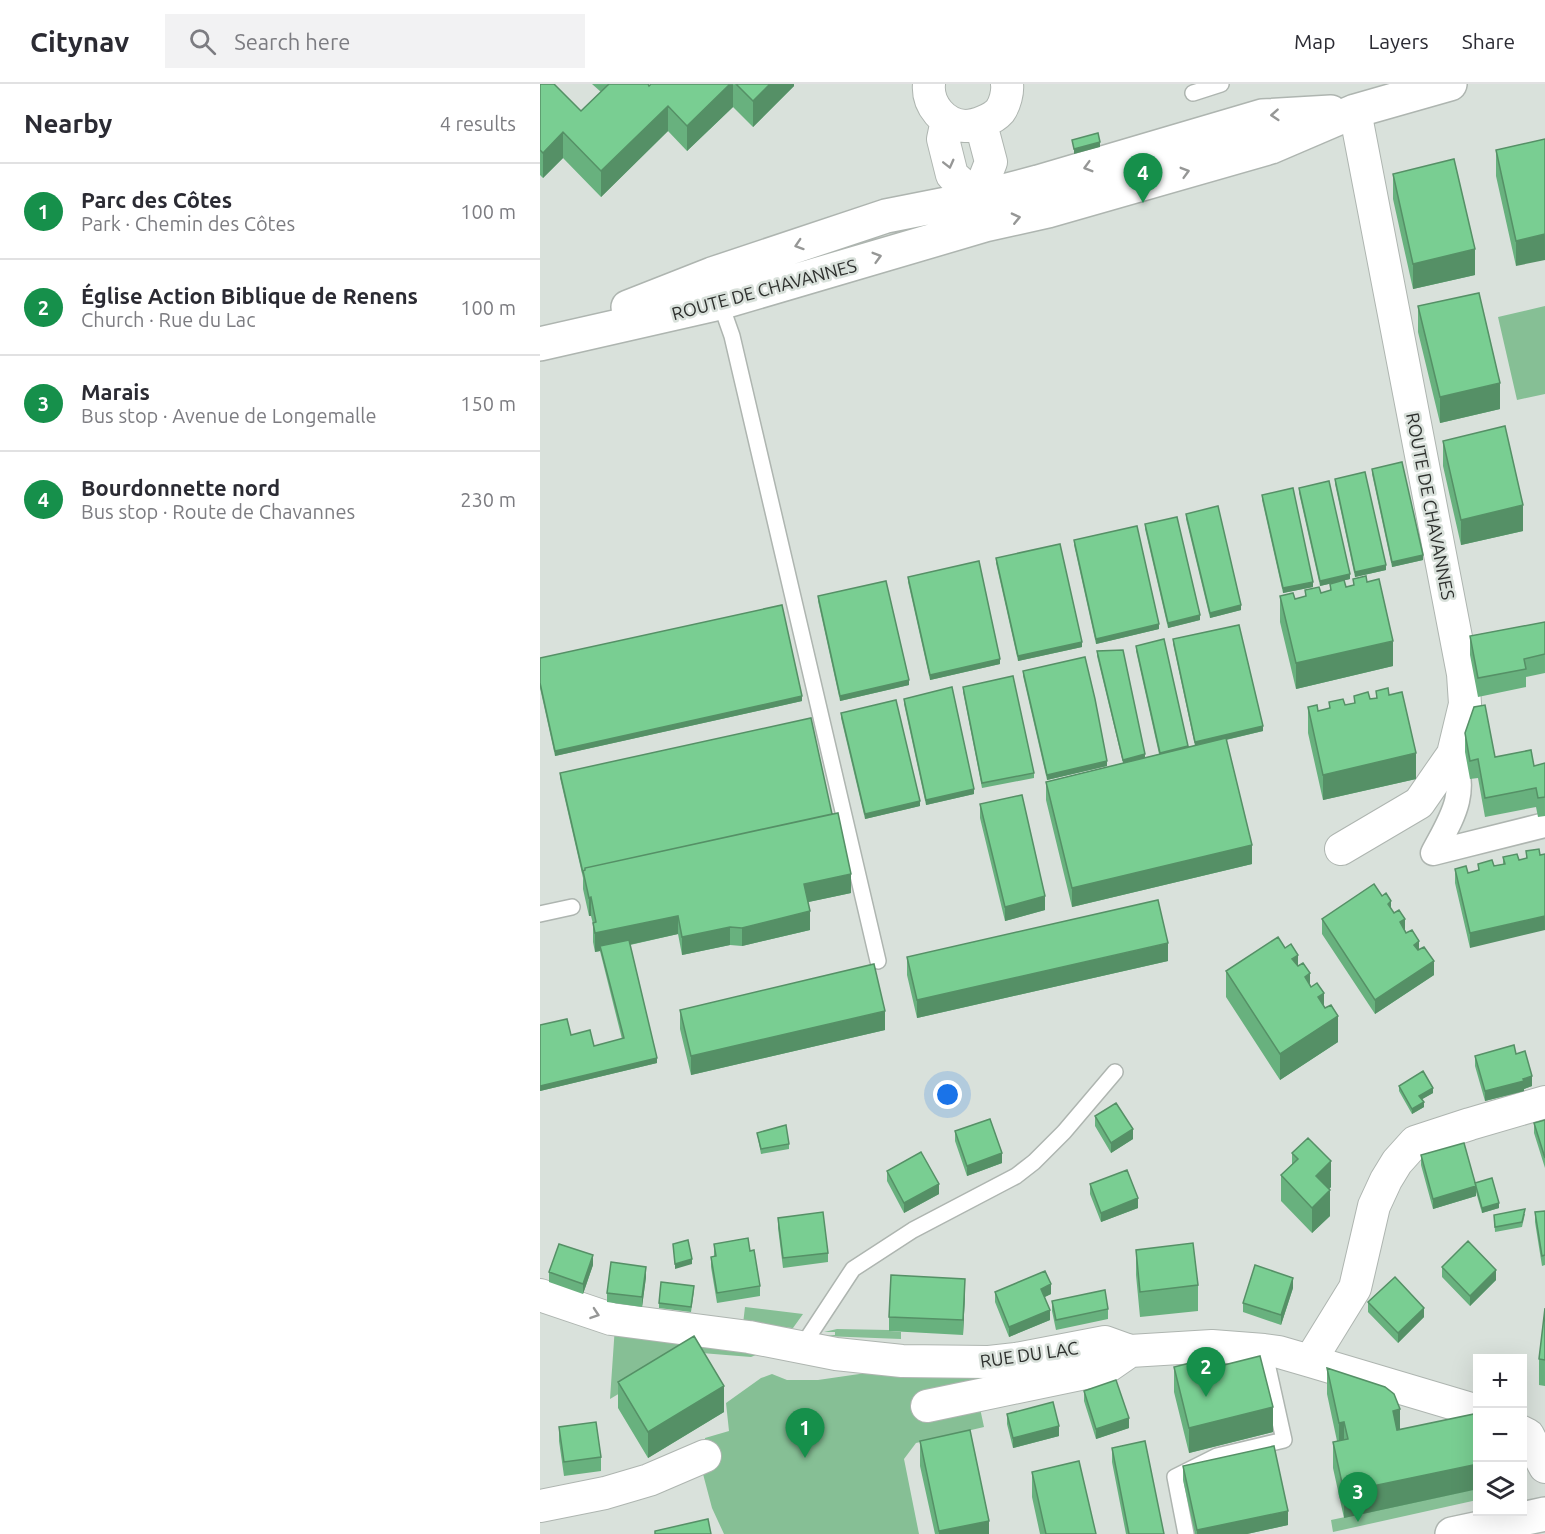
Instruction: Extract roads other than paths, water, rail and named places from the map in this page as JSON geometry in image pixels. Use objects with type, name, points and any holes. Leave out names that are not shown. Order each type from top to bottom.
[{"type":"main road","name":"ROUTE DE CHAVANNES","points":[[540,343],[981,212],[1048,211],[1271,147],[1355,111],[1450,84]]},
{"type":"main road","points":[[1459,1533],[1545,1514]]},
{"type":"street","points":[[929,84],[928,92],[934,108],[947,120],[964,126],[981,124],[1000,111],[1008,93],[1007,84]]},
{"type":"street","name":"ROUTE DE CHAVANNES","points":[[1341,849],[1419,803],[1452,754],[1465,704],[1463,674],[1355,111]]},
{"type":"street","points":[[947,120],[943,140],[952,175],[981,212]]},
{"type":"street","points":[[981,124],[991,162],[981,212]]},
{"type":"street","points":[[1452,754],[1457,766],[1459,787],[1455,810],[1433,853],[1545,825]]},
{"type":"street","points":[[1310,1361],[1355,1288],[1374,1206],[1386,1180],[1397,1162],[1415,1142],[1545,1102]]},
{"type":"street","name":"RUE DU LAC","points":[[540,1295],[610,1319],[749,1337],[836,1354],[902,1361],[989,1362],[1105,1342],[1130,1351],[1212,1346],[1264,1350],[1279,1352],[1473,1410]]},
{"type":"street","points":[[927,1406],[1104,1369],[1130,1351]]},
{"type":"street","points":[[1532,1434],[1545,1467]]},
{"type":"street","points":[[540,1506],[605,1493],[649,1480],[705,1456]]},
{"type":"lane","points":[[1193,93],[1221,84]]},
{"type":"lane","points":[[716,289],[732,336],[878,961]]},
{"type":"lane","points":[[540,914],[572,907]]},
{"type":"lane","points":[[793,1346],[853,1269],[913,1230],[1017,1176],[1064,1132],[1115,1072]]},
{"type":"lane","points":[[1186,1534],[1175,1477],[1216,1456],[1284,1440],[1264,1350]]},
{"type":"place","name":"Bourdonnette nord","points":[[1143,203]]},
{"type":"place","name":"Église Action Biblique de Renens","points":[[1206,1397]]},
{"type":"place","name":"Parc des Côtes","points":[[805,1458]]},
{"type":"place","name":"Marais","points":[[1358,1522]]}]
